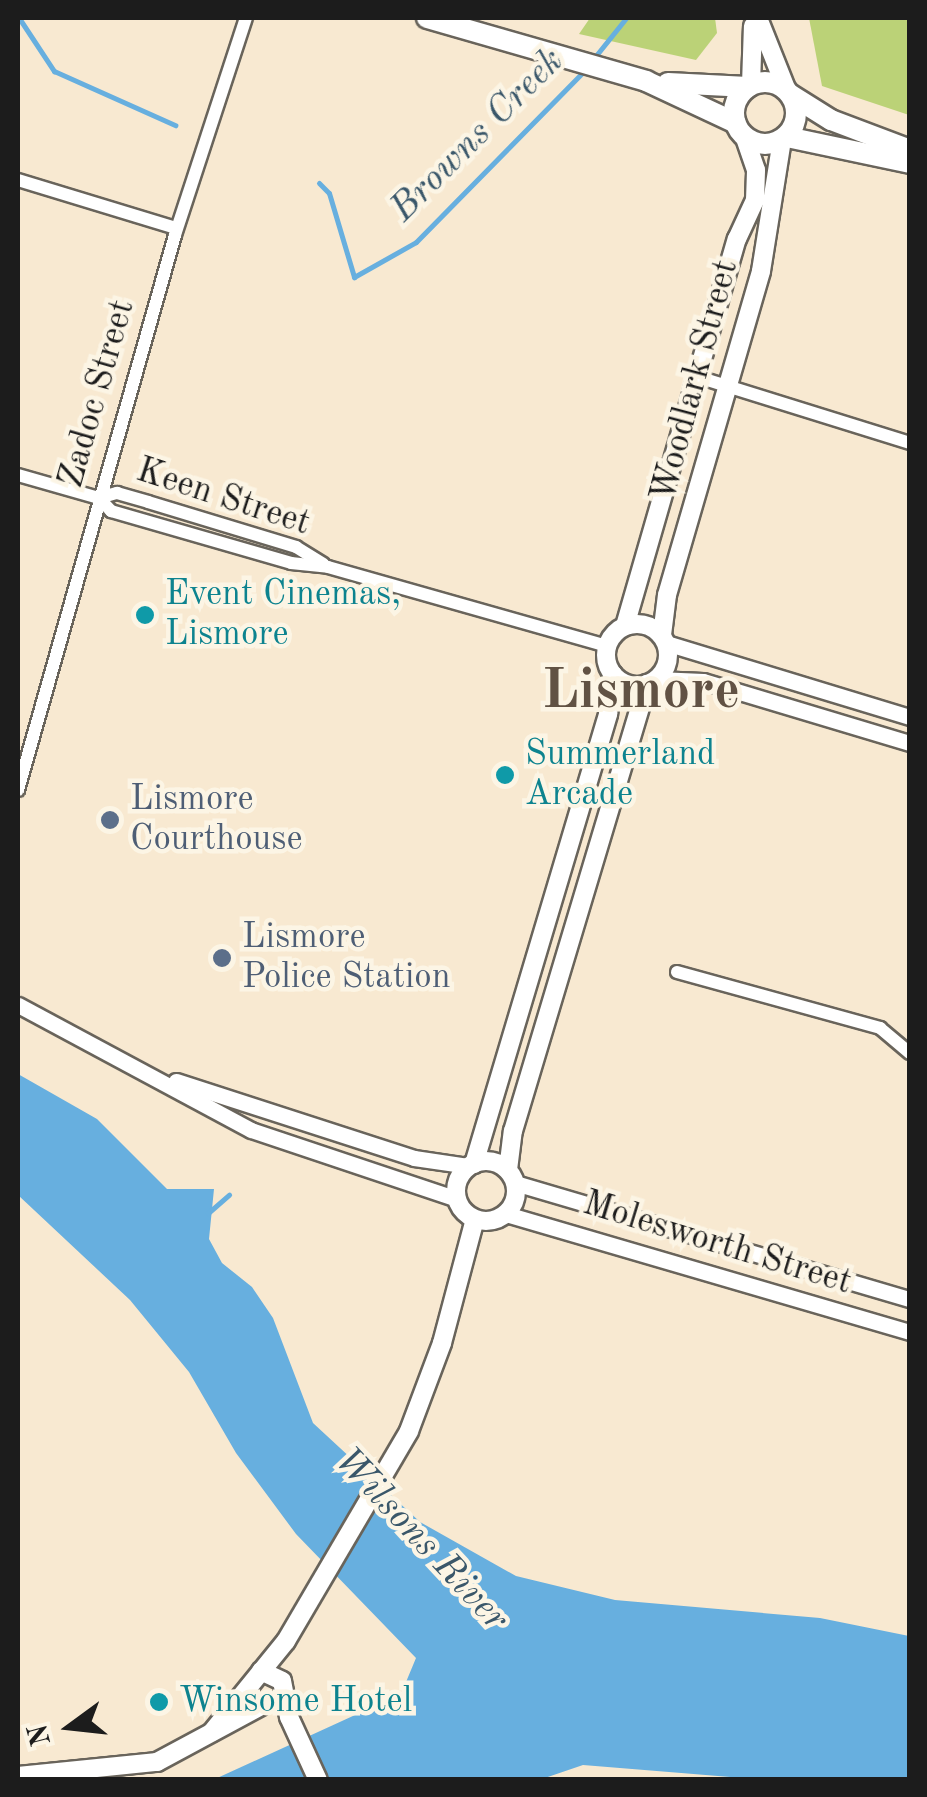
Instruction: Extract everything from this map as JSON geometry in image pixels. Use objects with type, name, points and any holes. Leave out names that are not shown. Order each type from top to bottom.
[{"type":"main road","points":[[427,18],[646,81],[767,145],[784,138],[910,163]]},
{"type":"main road","points":[[740,130],[737,100],[749,86],[756,18]]},
{"type":"main road","points":[[756,18],[797,112],[784,138]]},
{"type":"main road","points":[[646,81],[749,86],[766,82],[831,120],[910,150]]},
{"type":"main road","name":"Woodlark Street","points":[[625,626],[698,376],[755,200],[756,170],[740,130]]},
{"type":"main road","name":"Woodlark Street","points":[[664,639],[667,596],[762,271],[784,138]]},
{"type":"main road","points":[[645,624],[664,639],[667,662],[652,682],[513,1132],[506,1214],[474,1219],[457,1199],[458,1181],[472,1165],[608,714],[613,674],[607,646],[625,626],[645,624]]},
{"type":"main road","points":[[613,674],[628,684],[652,682]]},
{"type":"main road","points":[[472,1165],[490,1161],[512,1176]]},
{"type":"main road","points":[[212,1732],[286,1641],[409,1431],[454,1298],[474,1219]]},
{"type":"main road","points":[[286,1641],[282,1685],[289,1717],[318,1780]]},
{"type":"main road","points":[[255,1676],[282,1685]]},
{"type":"main road","points":[[255,1676],[250,1697],[289,1717]]},
{"type":"main road","points":[[18,1776],[157,1762],[266,1706],[282,1685]]},
{"type":"street","name":"Zadoc Street","points":[[18,790],[20,770],[176,228],[246,18]]},
{"type":"street","points":[[18,180],[176,228]]},
{"type":"street","points":[[698,376],[910,443]]},
{"type":"street","name":"Keen Street","points":[[18,475],[99,498],[110,511],[292,564],[328,567],[607,646]]},
{"type":"street","points":[[664,639],[910,717]]},
{"type":"street","points":[[652,682],[703,681],[910,743]]},
{"type":"street","points":[[677,972],[880,1028],[910,1052]]},
{"type":"street","points":[[18,1005],[276,1140],[457,1199]]},
{"type":"street","points":[[149,1072],[414,1158],[472,1165]]},
{"type":"street","name":"Molesworth Street","points":[[512,1176],[910,1299]]},
{"type":"street","name":"Molesworth Street","points":[[506,1214],[910,1332]]},
{"type":"green space","points":[[590,18],[715,18],[717,33],[696,60],[579,34]]},
{"type":"green space","points":[[809,18],[909,18],[909,115],[822,86]]},
{"type":"water","name":"Wilsons River","points":[[18,1074],[97,1119],[167,1189],[214,1189],[209,1239],[222,1263],[252,1287],[273,1318],[313,1423],[420,1522],[516,1576],[615,1600],[820,1618],[909,1636],[909,1779],[767,1780],[583,1765],[539,1780],[215,1779],[401,1694],[416,1658],[296,1534],[236,1453],[189,1372],[130,1300],[18,1195]]},
{"type":"waterway","points":[[19,18],[54,71],[175,125]]},
{"type":"waterway","name":"Browns Creek","points":[[594,58],[626,18]]},
{"type":"waterway","name":"Browns Creek","points":[[319,183],[329,193],[354,277],[416,242],[584,71]]},
{"type":"waterway","name":"Browns Creek","points":[[208,1213],[229,1195]]},
{"type":"place","name":"Event Cinemas, Lismore","points":[[145,615]]},
{"type":"place","name":"Summerland Arcade","points":[[505,775]]},
{"type":"place","name":"Lismore Courthouse","points":[[110,820]]},
{"type":"place","name":"Lismore Police Station","points":[[222,958]]},
{"type":"place","name":"Winsome Hotel","points":[[159,1702]]},
{"type":"district","name":"Lismore","points":[[641,693]]}]
